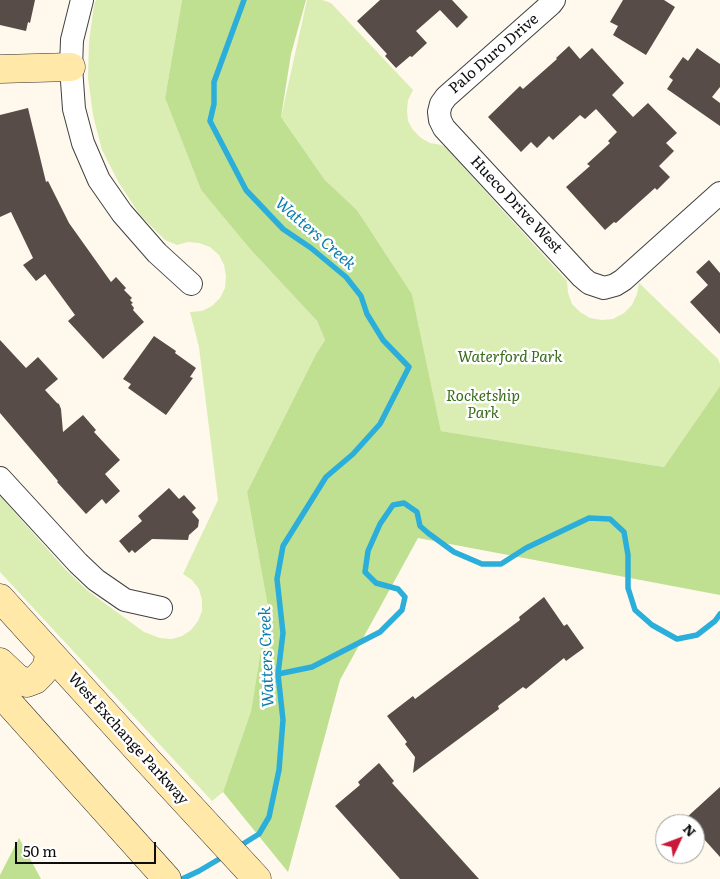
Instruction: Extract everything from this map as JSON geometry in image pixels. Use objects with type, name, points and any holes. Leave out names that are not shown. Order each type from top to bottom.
[{"type":"main road","points":[[0,69],[71,67]]},
{"type":"main road","name":"West Exchange Parkway","points":[[0,598],[257,879]]},
{"type":"main road","points":[[0,662],[17,678],[27,683],[35,680],[46,668],[50,653]]},
{"type":"main road","points":[[0,693],[167,879]]},
{"type":"street","points":[[82,0],[72,40],[71,67],[74,109],[83,143],[99,180],[122,213],[157,253],[191,284]]},
{"type":"street","name":"Palo Duro Drive","points":[[439,112],[446,96],[554,0]]},
{"type":"street","name":"Hueco Drive West","points":[[439,112],[444,128],[579,273],[589,283],[604,288],[616,286],[720,193]]},
{"type":"street","points":[[0,478],[96,580],[125,600],[161,608]]},
{"type":"green space","points":[[96,0],[182,0],[165,98],[201,190],[250,249],[317,321],[325,340],[316,354],[247,492],[268,607],[251,711],[223,792],[212,801],[0,572],[0,496],[66,570],[88,591],[144,632],[160,638],[172,639],[182,636],[191,630],[198,621],[202,611],[199,589],[192,580],[183,574],[218,500],[199,347],[190,312],[202,311],[212,306],[220,298],[225,288],[226,276],[224,265],[219,255],[210,247],[188,242],[177,245],[165,240],[140,215],[119,183],[102,150],[93,115],[88,78],[89,42]]},
{"type":"green space","points":[[182,0],[306,0],[291,54],[281,117],[325,180],[357,210],[412,294],[441,431],[664,467],[720,386],[720,595],[418,538],[340,680],[288,872],[223,792],[251,711],[268,607],[247,492],[316,354],[325,340],[317,321],[250,249],[201,190],[165,98]]},
{"type":"green space","name":"Waterford Park","points":[[307,0],[322,0],[331,3],[413,90],[408,100],[407,110],[408,121],[413,130],[430,143],[445,147],[567,281],[568,293],[572,304],[580,312],[590,318],[613,319],[624,313],[632,305],[639,283],[718,359],[720,364],[720,386],[664,467],[441,431],[412,294],[357,210],[325,180],[281,117]]},
{"type":"green space","points":[[19,838],[41,879],[0,879],[0,875]]},
{"type":"building","points":[[0,0],[35,0],[30,23],[28,22],[26,31],[0,25]]},
{"type":"building","points":[[380,0],[452,0],[468,17],[457,28],[440,10],[416,31],[427,43],[396,68],[385,56],[387,54],[357,21]]},
{"type":"building","points":[[623,0],[664,0],[675,7],[646,55],[613,35],[618,26],[610,22]]},
{"type":"building","points":[[569,46],[580,59],[592,48],[624,83],[612,95],[633,117],[648,103],[677,133],[666,143],[674,151],[659,166],[670,177],[657,190],[655,188],[616,223],[614,222],[605,230],[566,187],[590,166],[587,164],[610,143],[608,141],[617,132],[596,109],[585,119],[580,115],[553,140],[549,136],[537,148],[531,142],[521,152],[488,117],[520,86],[523,89]]},
{"type":"building","points":[[697,48],[720,64],[720,87],[712,97],[720,103],[720,126],[667,89],[673,80],[669,77],[683,57],[688,61]]},
{"type":"building","points":[[28,108],[46,182],[48,181],[69,223],[111,282],[116,277],[126,288],[124,290],[132,298],[130,300],[133,303],[131,304],[134,308],[133,310],[144,322],[103,359],[68,321],[75,315],[45,274],[36,281],[23,265],[33,258],[11,212],[0,217],[0,115]]},
{"type":"building","points":[[709,260],[720,273],[720,334],[690,302],[708,285],[696,272]]},
{"type":"building","points":[[154,336],[196,368],[190,377],[193,378],[166,415],[128,388],[131,384],[123,379]]},
{"type":"building","points":[[0,340],[26,368],[38,357],[58,379],[45,390],[59,404],[63,432],[83,415],[96,430],[94,432],[120,460],[105,474],[120,491],[106,504],[102,499],[86,514],[0,413]]},
{"type":"building","points":[[169,488],[179,499],[184,495],[196,508],[192,512],[199,520],[198,527],[189,535],[188,540],[152,539],[135,553],[132,550],[129,553],[119,541],[142,521],[138,516]]},
{"type":"building","points":[[544,597],[564,626],[567,624],[584,648],[566,661],[564,658],[526,689],[523,687],[498,706],[499,709],[413,773],[415,757],[405,744],[407,742],[387,716],[413,696],[415,699],[520,620],[519,617]]},
{"type":"building","points":[[379,763],[394,781],[392,783],[479,879],[400,879],[335,806],[360,785],[358,782]]},
{"type":"building","points":[[720,787],[720,857],[705,840],[705,814],[690,814]]},
{"type":"waterway","name":"Watters Creek","points":[[238,847],[259,834],[269,817],[279,770],[283,720],[278,674],[283,633],[277,579],[283,546],[326,477],[353,454],[380,424],[409,367],[383,340],[367,314],[361,296],[346,277],[311,248],[283,229],[246,190],[210,121],[214,104],[214,82],[244,0]]},
{"type":"waterway","points":[[278,674],[312,667],[380,632],[402,610],[405,597],[398,589],[376,583],[365,572],[368,551],[380,524],[393,505],[404,503],[417,512],[420,526],[428,533],[454,552],[482,564],[501,564],[526,548],[589,518],[610,519],[624,532],[628,555],[628,588],[635,610],[652,625],[677,639],[697,635],[715,621],[720,614]]},
{"type":"waterway","name":"Watters Creek","points":[[182,879],[226,855]]},
{"type":"park label","name":"Rocketship Park","points":[[483,406]]}]
